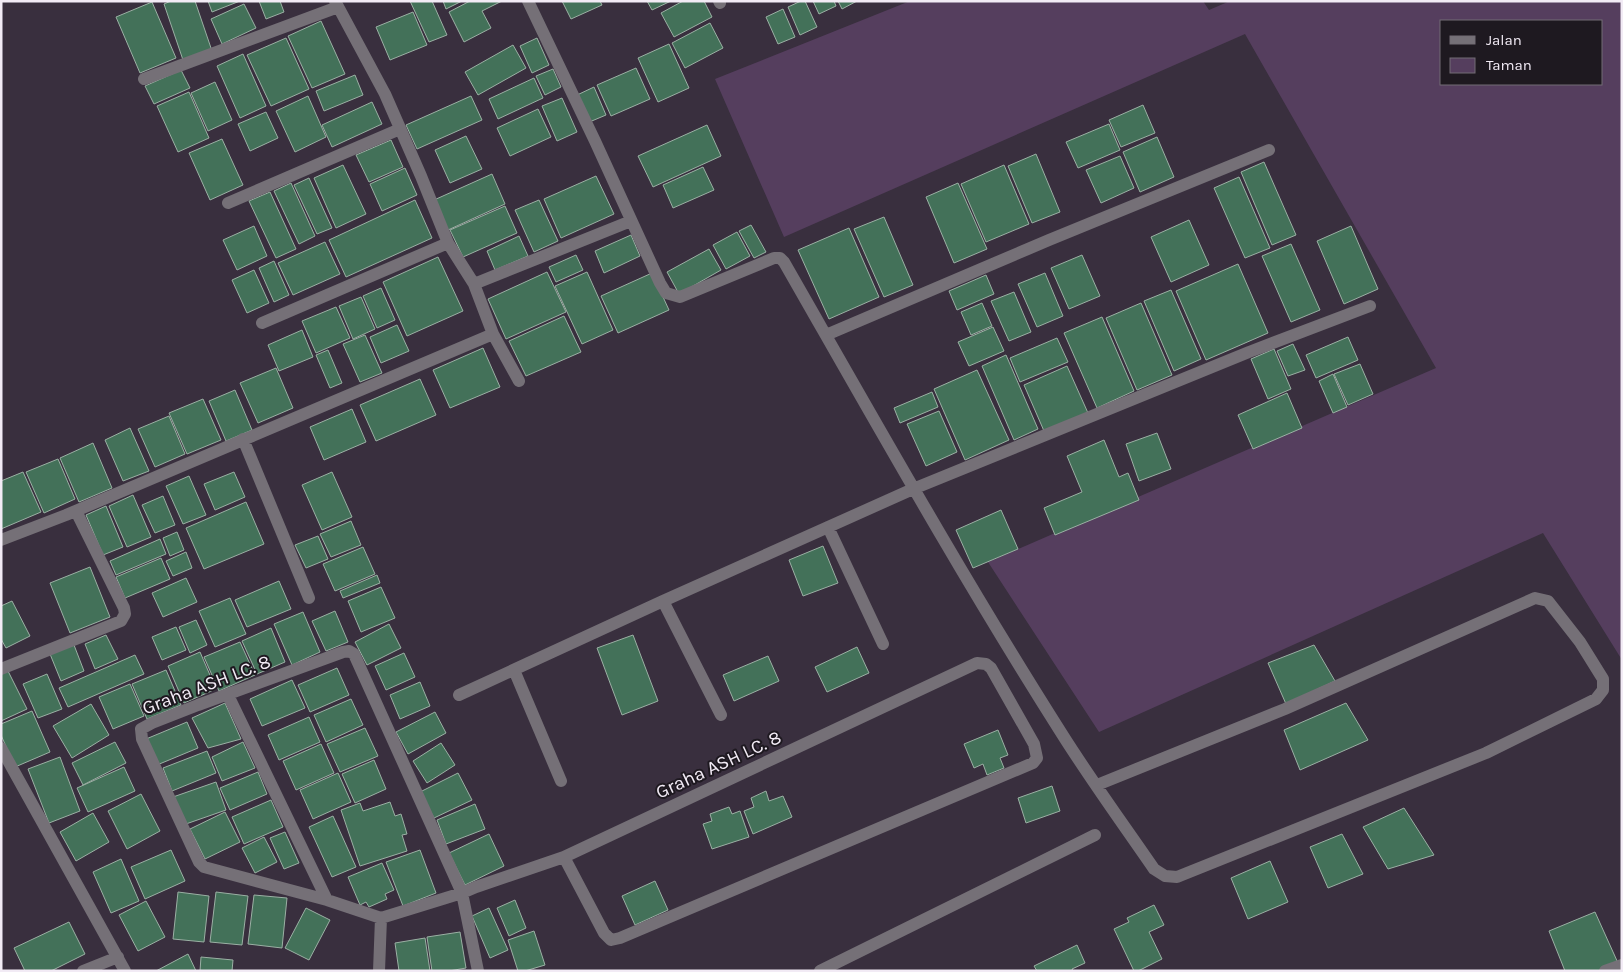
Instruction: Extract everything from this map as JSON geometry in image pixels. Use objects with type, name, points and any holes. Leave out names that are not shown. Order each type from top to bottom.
[{"type":"street","points":[[528,1],[666,293],[680,296],[774,258],[780,258],[784,262],[913,489],[1062,735],[1154,869],[1165,876],[1178,877],[1486,752],[1596,699],[1602,690],[1603,679],[1580,642],[1548,600],[1535,598],[1285,709],[1097,785]]},
{"type":"street","points":[[144,79],[337,4],[385,94],[448,243],[474,284],[493,334],[519,381]]},
{"type":"street","points":[[228,203],[400,129]]},
{"type":"street","points":[[826,335],[1040,244],[1269,150]]},
{"type":"street","points":[[474,284],[631,221]]},
{"type":"street","points":[[262,323],[448,243]]},
{"type":"street","points":[[459,695],[663,600],[913,489],[1249,352],[1370,306]]},
{"type":"street","points":[[1,540],[76,511],[493,334]]},
{"type":"street","points":[[243,439],[309,598]]},
{"type":"street","points":[[1,669],[121,621],[125,614],[124,608],[76,511]]},
{"type":"street","points":[[828,527],[883,644]]},
{"type":"street","points":[[663,600],[721,715]]},
{"type":"street","name":"Graha ASH LC. 8","points":[[462,893],[354,654],[349,651],[152,723],[141,730],[142,739],[199,862],[204,867],[209,870],[327,900],[381,918],[462,893],[564,857],[978,663],[986,664],[991,668],[1034,744],[1038,758],[1033,763],[620,938],[611,940],[604,933],[564,857]]},
{"type":"street","points":[[514,670],[561,781]]},
{"type":"street","points":[[228,695],[327,900]]},
{"type":"street","points":[[1,748],[125,971]]},
{"type":"street","points":[[820,971],[1095,834]]},
{"type":"street","points":[[462,893],[478,971]]},
{"type":"street","points":[[380,971],[381,918]]},
{"type":"street","points":[[82,971],[118,957]]},
{"type":"street","points":[[1605,971],[1622,965]]},
{"type":"green space","points":[[910,1],[1203,1],[1209,10],[1230,1],[1622,1],[1622,660],[1543,533],[1099,732],[988,562],[1436,368],[1245,34],[784,237],[715,79]]},
{"type":"building","points":[[171,1],[195,1],[212,51],[183,60],[164,4]]},
{"type":"building","points":[[208,1],[240,1],[212,12]]},
{"type":"building","points":[[259,1],[280,1],[284,12],[266,19]]},
{"type":"building","points":[[410,1],[432,1],[447,35],[429,42]]},
{"type":"building","points":[[443,1],[462,1],[446,9]]},
{"type":"building","points":[[470,1],[502,1],[482,11],[491,28],[464,42],[449,12]]},
{"type":"building","points":[[562,1],[600,1],[602,5],[571,19]]},
{"type":"building","points":[[647,1],[671,1],[652,10]]},
{"type":"building","points":[[683,1],[704,1],[712,17],[674,37],[661,13]]},
{"type":"building","points":[[805,1],[817,27],[800,35],[788,7]]},
{"type":"building","points":[[813,1],[834,1],[836,6],[819,14]]},
{"type":"building","points":[[838,1],[857,1],[842,9]]},
{"type":"building","points":[[152,2],[176,58],[140,73],[116,17]]},
{"type":"building","points":[[244,4],[256,28],[222,44],[211,19]]},
{"type":"building","points":[[783,9],[795,37],[778,44],[766,17]]},
{"type":"building","points":[[413,12],[427,45],[390,60],[376,27]]},
{"type":"building","points":[[321,21],[345,74],[312,88],[288,36]]},
{"type":"building","points":[[710,23],[723,48],[685,68],[672,43]]},
{"type":"building","points":[[286,38],[309,89],[271,106],[247,55]]},
{"type":"building","points":[[537,38],[549,65],[532,73],[520,46]]},
{"type":"building","points":[[669,44],[689,88],[658,102],[638,58]]},
{"type":"building","points":[[513,45],[526,68],[478,95],[465,72]]},
{"type":"building","points":[[243,54],[266,106],[240,118],[217,66]]},
{"type":"building","points":[[636,68],[650,99],[611,116],[597,85]]},
{"type":"building","points":[[553,69],[561,87],[545,95],[536,76]]},
{"type":"building","points":[[181,70],[190,88],[154,104],[145,86]]},
{"type":"building","points":[[355,75],[363,95],[324,111],[316,91]]},
{"type":"building","points":[[534,78],[543,98],[498,119],[489,99]]},
{"type":"building","points":[[215,82],[232,120],[208,131],[191,93]]},
{"type":"building","points":[[594,87],[606,115],[587,123],[575,96]]},
{"type":"building","points":[[189,92],[209,138],[178,152],[157,106]]},
{"type":"building","points":[[308,96],[326,137],[295,152],[276,111]]},
{"type":"building","points":[[471,96],[482,120],[417,149],[406,125]]},
{"type":"building","points":[[562,98],[577,132],[557,141],[542,106]]},
{"type":"building","points":[[372,102],[382,124],[332,147],[322,125]]},
{"type":"building","points":[[1143,105],[1155,133],[1121,147],[1109,120]]},
{"type":"building","points":[[538,109],[551,137],[510,156],[497,128]]},
{"type":"building","points":[[266,112],[278,138],[250,151],[238,124]]},
{"type":"building","points":[[1109,124],[1120,150],[1078,168],[1066,142]]},
{"type":"building","points":[[707,125],[721,156],[653,187],[638,156]]},
{"type":"building","points":[[466,136],[482,169],[450,183],[435,150]]},
{"type":"building","points":[[1157,137],[1174,177],[1140,192],[1123,152]]},
{"type":"building","points":[[222,139],[243,185],[210,200],[189,153]]},
{"type":"building","points":[[391,140],[403,167],[369,182],[356,155]]},
{"type":"building","points":[[1036,154],[1060,212],[1032,223],[1008,166]]},
{"type":"building","points":[[1120,156],[1134,188],[1101,203],[1086,170]]},
{"type":"building","points":[[1264,162],[1296,235],[1272,245],[1241,172]]},
{"type":"building","points":[[343,165],[366,214],[336,228],[314,178]]},
{"type":"building","points":[[1004,165],[1029,224],[986,242],[961,184]]},
{"type":"building","points":[[703,167],[714,190],[673,208],[663,185]]},
{"type":"building","points":[[405,168],[417,195],[382,211],[370,184]]},
{"type":"building","points":[[492,174],[505,204],[448,230],[434,200]]},
{"type":"building","points":[[596,176],[614,214],[561,238],[544,199]]},
{"type":"building","points":[[1239,177],[1270,248],[1245,258],[1214,188]]},
{"type":"building","points":[[309,178],[332,228],[317,234],[294,185]]},
{"type":"building","points":[[291,183],[315,236],[299,244],[274,191]]},
{"type":"building","points":[[958,183],[987,249],[954,263],[926,197]]},
{"type":"building","points":[[270,192],[296,249],[276,258],[249,201]]},
{"type":"building","points":[[415,200],[432,238],[346,277],[329,240]]},
{"type":"building","points":[[539,200],[558,241],[534,252],[515,210]]},
{"type":"building","points":[[505,206],[517,233],[463,257],[450,230]]},
{"type":"building","points":[[884,217],[913,285],[884,297],[854,229]]},
{"type":"building","points":[[1189,220],[1209,265],[1171,282],[1151,237]]},
{"type":"building","points":[[751,225],[766,252],[754,258],[739,231]]},
{"type":"building","points":[[254,226],[267,256],[237,270],[223,240]]},
{"type":"building","points":[[1351,226],[1378,289],[1344,304],[1317,241]]},
{"type":"building","points":[[849,228],[879,297],[829,319],[798,250]]},
{"type":"building","points":[[737,232],[750,256],[726,269],[713,245]]},
{"type":"building","points":[[631,235],[640,256],[604,273],[595,251]]},
{"type":"building","points":[[519,236],[528,256],[495,270],[487,251]]},
{"type":"building","points":[[325,242],[340,274],[293,295],[278,263]]},
{"type":"building","points":[[1291,244],[1320,310],[1291,322],[1262,256]]},
{"type":"building","points":[[709,249],[721,270],[679,294],[667,272]]},
{"type":"building","points":[[576,255],[583,270],[556,282],[549,267]]},
{"type":"building","points":[[1082,255],[1100,296],[1069,309],[1051,268]]},
{"type":"building","points":[[438,257],[463,311],[407,336],[383,282]]},
{"type":"building","points":[[274,261],[289,295],[274,302],[259,268]]},
{"type":"building","points":[[1238,264],[1268,333],[1206,360],[1176,291]]},
{"type":"building","points":[[254,270],[269,303],[247,313],[232,280]]},
{"type":"building","points":[[547,272],[566,312],[506,339],[488,299]]},
{"type":"building","points":[[587,272],[613,330],[582,344],[555,286]]},
{"type":"building","points":[[652,273],[669,310],[618,333],[601,296]]},
{"type":"building","points":[[1045,273],[1063,316],[1037,327],[1018,284]]},
{"type":"building","points":[[986,275],[994,294],[957,310],[949,291]]},
{"type":"building","points":[[381,288],[395,320],[377,328],[363,296]]},
{"type":"building","points":[[1171,290],[1201,359],[1174,371],[1144,301]]},
{"type":"building","points":[[1014,292],[1031,332],[1009,341],[991,301]]},
{"type":"building","points":[[361,297],[375,329],[353,339],[339,306]]},
{"type":"building","points":[[982,303],[992,326],[971,335],[961,312]]},
{"type":"building","points":[[1141,303],[1172,375],[1137,390],[1106,318]]},
{"type":"building","points":[[336,307],[350,338],[316,353],[302,321]]},
{"type":"building","points":[[564,316],[581,352],[526,376],[509,341]]},
{"type":"building","points":[[1102,317],[1134,391],[1097,408],[1064,333]]},
{"type":"building","points":[[397,325],[409,351],[381,363],[370,337]]},
{"type":"building","points":[[993,327],[1004,351],[969,366],[958,342]]},
{"type":"building","points":[[302,330],[313,357],[279,371],[268,345]]},
{"type":"building","points":[[365,335],[382,373],[360,382],[343,344]]},
{"type":"building","points":[[1348,337],[1358,360],[1316,378],[1306,355]]},
{"type":"building","points":[[1057,338],[1068,362],[1020,382],[1010,358]]},
{"type":"building","points":[[1293,344],[1305,370],[1288,376],[1277,351]]},
{"type":"building","points":[[483,348],[500,387],[450,408],[433,370]]},
{"type":"building","points":[[1274,349],[1291,389],[1268,399],[1251,359]]},
{"type":"building","points":[[328,350],[342,383],[330,388],[316,355]]},
{"type":"building","points":[[1006,355],[1038,429],[1014,440],[982,366]]},
{"type":"building","points":[[1360,364],[1373,394],[1348,405],[1334,374]]},
{"type":"building","points":[[1067,366],[1088,413],[1044,431],[1024,385]]},
{"type":"building","points":[[276,368],[293,408],[258,423],[240,383]]},
{"type":"building","points":[[977,370],[1009,440],[965,460],[934,389]]},
{"type":"building","points":[[1333,374],[1347,407],[1333,413],[1319,381]]},
{"type":"building","points":[[420,379],[436,415],[376,441],[360,405]]},
{"type":"building","points":[[235,390],[252,430],[226,441],[209,401]]},
{"type":"building","points":[[932,392],[938,407],[900,423],[894,408]]},
{"type":"building","points":[[1287,393],[1302,428],[1253,449],[1238,415]]},
{"type":"building","points":[[203,399],[221,440],[187,454],[169,413]]},
{"type":"building","points":[[352,409],[366,442],[324,460],[310,427]]},
{"type":"building","points":[[939,411],[957,452],[926,466],[907,424]]},
{"type":"building","points":[[169,416],[185,454],[155,467],[138,429]]},
{"type":"building","points":[[130,428],[149,471],[123,481],[105,440]]},
{"type":"building","points":[[1157,433],[1171,469],[1139,481],[1126,444]]},
{"type":"building","points":[[1104,440],[1119,477],[1128,473],[1139,500],[1055,535],[1044,508],[1082,492],[1067,456]]},
{"type":"building","points":[[93,443],[112,488],[79,502],[60,458]]},
{"type":"building","points":[[58,459],[75,499],[44,513],[26,472]]},
{"type":"building","points":[[23,472],[41,512],[1,529],[1,481]]},
{"type":"building","points":[[234,472],[245,497],[215,510],[204,484]]},
{"type":"building","points":[[332,472],[352,517],[322,530],[302,485]]},
{"type":"building","points":[[189,476],[206,515],[183,524],[166,486]]},
{"type":"building","points":[[133,495],[151,537],[127,547],[109,506]]},
{"type":"building","points":[[163,496],[175,525],[155,533],[142,505]]},
{"type":"building","points":[[246,502],[264,544],[204,569],[186,528]]},
{"type":"building","points":[[106,506],[123,547],[103,555],[86,515]]},
{"type":"building","points":[[1001,510],[1018,549],[973,568],[956,530]]},
{"type":"building","points":[[351,521],[361,545],[331,557],[320,534]]},
{"type":"building","points":[[177,532],[184,550],[170,556],[163,538]]},
{"type":"building","points":[[318,536],[328,559],[306,568],[295,545]]},
{"type":"building","points":[[160,539],[166,554],[116,575],[110,561]]},
{"type":"building","points":[[823,546],[838,583],[803,596],[789,560]]},
{"type":"building","points":[[363,547],[375,574],[335,591],[323,564]]},
{"type":"building","points":[[186,552],[192,568],[173,576],[166,561]]},
{"type":"building","points":[[161,558],[170,579],[125,598],[116,577]]},
{"type":"building","points":[[90,567],[110,617],[70,633],[50,583]]},
{"type":"building","points":[[377,575],[380,583],[343,598],[340,591]]},
{"type":"building","points":[[186,578],[197,602],[163,617],[152,593]]},
{"type":"building","points":[[279,581],[291,609],[247,627],[235,600]]},
{"type":"building","points":[[381,587],[395,618],[361,632],[348,601]]},
{"type":"building","points":[[230,598],[246,634],[215,647],[199,611]]},
{"type":"building","points":[[12,601],[30,636],[6,648],[1,639],[1,606]]},
{"type":"building","points":[[335,611],[348,642],[326,651],[312,621]]},
{"type":"building","points":[[303,612],[320,652],[292,665],[274,624]]},
{"type":"building","points":[[196,620],[207,645],[190,653],[179,627]]},
{"type":"building","points":[[389,624],[401,648],[367,665],[355,642]]},
{"type":"building","points":[[176,627],[186,650],[162,660],[152,637]]},
{"type":"building","points":[[271,628],[285,662],[257,674],[242,641]]},
{"type":"building","points":[[106,635],[118,659],[95,669],[85,644]]},
{"type":"building","points":[[633,635],[658,701],[622,715],[597,648]]},
{"type":"building","points":[[240,642],[255,675],[219,691],[204,657]]},
{"type":"building","points":[[74,645],[84,671],[61,681],[50,654]]},
{"type":"building","points":[[1314,645],[1335,681],[1286,704],[1268,663]]},
{"type":"building","points":[[857,647],[869,673],[827,692],[815,667]]},
{"type":"building","points":[[200,652],[216,689],[184,703],[168,666]]},
{"type":"building","points":[[404,653],[415,677],[386,690],[375,666]]},
{"type":"building","points":[[135,655],[144,674],[68,707],[59,688]]},
{"type":"building","points":[[768,656],[779,681],[734,701],[723,675]]},
{"type":"building","points":[[337,668],[349,695],[310,712],[298,685]]},
{"type":"building","points":[[166,670],[181,705],[147,719],[132,684]]},
{"type":"building","points":[[8,671],[27,709],[1,721],[1,674]]},
{"type":"building","points":[[47,674],[62,709],[38,718],[23,684]]},
{"type":"building","points":[[292,680],[305,708],[262,726],[250,699]]},
{"type":"building","points":[[420,682],[430,706],[400,719],[390,695]]},
{"type":"building","points":[[130,684],[144,716],[113,729],[99,697]]},
{"type":"building","points":[[351,699],[363,725],[326,742],[314,715]]},
{"type":"building","points":[[225,703],[241,739],[208,748],[192,718]]},
{"type":"building","points":[[1346,703],[1368,740],[1300,770],[1284,730]]},
{"type":"building","points":[[91,704],[109,735],[72,758],[53,726]]},
{"type":"building","points":[[32,711],[50,752],[15,767],[1,735],[1,724]]},
{"type":"building","points":[[435,712],[446,733],[408,754],[396,732]]},
{"type":"building","points":[[309,717],[320,742],[279,760],[268,735]]},
{"type":"building","points":[[187,722],[198,748],[157,765],[146,739]]},
{"type":"building","points":[[365,728],[378,756],[340,772],[327,744]]},
{"type":"building","points":[[998,730],[1008,755],[1000,758],[1004,768],[987,775],[983,764],[974,768],[964,744]]},
{"type":"building","points":[[115,742],[126,763],[83,785],[72,763]]},
{"type":"building","points":[[243,742],[255,768],[222,781],[212,757]]},
{"type":"building","points":[[441,743],[455,765],[427,783],[413,761]]},
{"type":"building","points":[[321,744],[334,773],[296,790],[283,761]]},
{"type":"building","points":[[207,751],[216,773],[172,791],[163,768]]},
{"type":"building","points":[[60,757],[80,811],[49,823],[28,769]]},
{"type":"building","points":[[374,760],[386,789],[355,803],[342,774]]},
{"type":"building","points":[[124,767],[135,791],[88,812],[77,788]]},
{"type":"building","points":[[258,772],[267,794],[230,810],[220,788]]},
{"type":"building","points":[[338,773],[351,802],[313,819],[300,790]]},
{"type":"building","points":[[458,773],[472,800],[434,818],[420,792]]},
{"type":"building","points":[[216,782],[226,810],[183,825],[173,797]]},
{"type":"building","points":[[1052,786],[1060,811],[1026,823],[1018,798]]},
{"type":"building","points":[[766,791],[769,801],[783,796],[792,817],[753,834],[744,811],[754,807],[751,798]]},
{"type":"building","points":[[141,794],[160,831],[127,849],[108,811]]},
{"type":"building","points":[[271,800],[283,827],[244,844],[232,817]]},
{"type":"building","points":[[390,802],[395,816],[401,814],[407,834],[402,835],[407,851],[360,866],[341,810],[360,803],[363,811]]},
{"type":"building","points":[[475,804],[485,829],[446,844],[437,820]]},
{"type":"building","points":[[729,807],[732,814],[740,811],[749,837],[712,849],[703,824],[712,821],[710,814]]},
{"type":"building","points":[[1404,808],[1434,855],[1388,869],[1363,827]]},
{"type":"building","points":[[225,812],[240,842],[205,859],[190,829]]},
{"type":"building","points":[[93,813],[109,842],[76,861],[60,832]]},
{"type":"building","points":[[333,816],[356,867],[332,877],[309,827]]},
{"type":"building","points":[[285,832],[299,863],[284,869],[270,838]]},
{"type":"building","points":[[489,834],[504,866],[465,885],[449,853]]},
{"type":"building","points":[[1342,834],[1363,874],[1328,888],[1310,847]]},
{"type":"building","points":[[264,837],[277,862],[255,873],[242,848]]},
{"type":"building","points":[[171,850],[185,881],[145,899],[131,867]]},
{"type":"building","points":[[420,850],[436,893],[403,906],[386,862]]},
{"type":"building","points":[[121,859],[139,901],[111,913],[93,872]]},
{"type":"building","points":[[1270,861],[1288,902],[1248,919],[1231,878]]},
{"type":"building","points":[[382,863],[394,890],[385,894],[387,899],[369,907],[366,902],[360,905],[348,877]]},
{"type":"building","points":[[655,881],[668,910],[635,925],[622,896]]},
{"type":"building","points":[[178,892],[209,896],[204,942],[173,939]]},
{"type":"building","points":[[216,892],[248,896],[242,945],[210,942]]},
{"type":"building","points":[[254,895],[287,898],[282,948],[248,944]]},
{"type":"building","points":[[515,900],[526,928],[509,936],[497,908]]},
{"type":"building","points":[[146,901],[165,937],[138,951],[119,915]]},
{"type":"building","points":[[1154,905],[1164,925],[1149,932],[1162,959],[1138,971],[1134,971],[1114,929],[1129,922],[1127,918]]},
{"type":"building","points":[[306,908],[330,920],[309,960],[285,948]]},
{"type":"building","points":[[489,908],[508,950],[490,958],[472,916]]},
{"type":"building","points":[[1595,912],[1618,963],[1598,971],[1565,971],[1549,931]]},
{"type":"building","points":[[69,922],[85,954],[51,971],[25,971],[14,948]]},
{"type":"building","points":[[534,931],[545,965],[525,971],[518,971],[508,940]]},
{"type":"building","points":[[460,932],[466,968],[432,971],[427,937]]},
{"type":"building","points":[[425,938],[430,971],[399,971],[395,943]]},
{"type":"building","points":[[1077,945],[1085,963],[1072,969],[1073,971],[1037,971],[1034,966]]},
{"type":"building","points":[[188,954],[196,971],[156,971]]},
{"type":"building","points":[[201,957],[233,960],[232,971],[200,971]]}]
